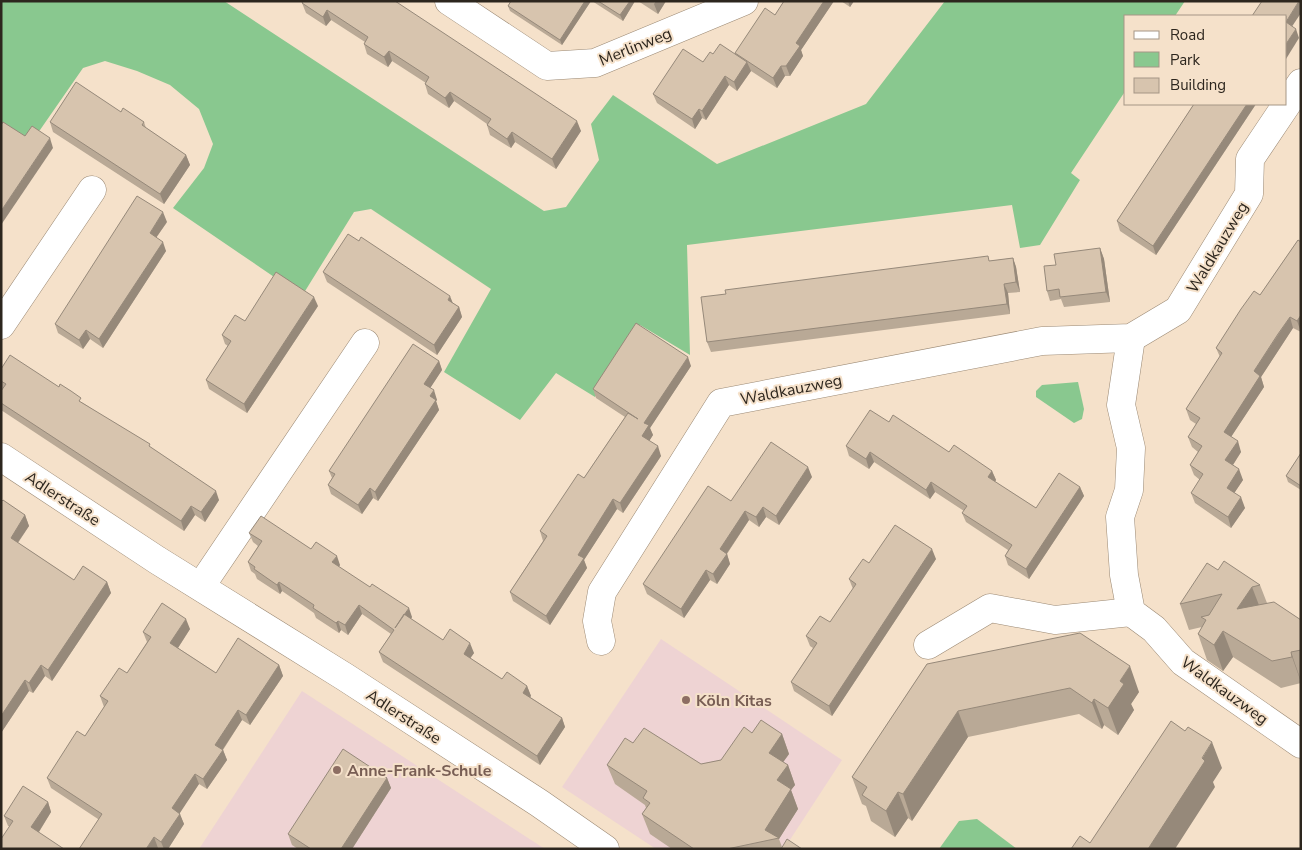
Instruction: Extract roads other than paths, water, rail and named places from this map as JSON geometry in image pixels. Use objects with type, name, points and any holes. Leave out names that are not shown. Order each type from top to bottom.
[{"type":"street","name":"Merlinweg","points":[[449,1],[548,66],[595,63],[744,1]]},
{"type":"street","name":"Waldkauzweg","points":[[1287,104],[1301,83]]},
{"type":"street","name":"Waldkauzweg","points":[[601,641],[597,621],[602,592],[721,403],[1042,341],[1131,338],[1178,310],[1249,194],[1250,159],[1286,105]]},
{"type":"street","points":[[1,325],[92,190]]},
{"type":"street","points":[[928,645],[990,608],[1055,620],[1132,612],[1124,575],[1120,517],[1129,490],[1132,448],[1121,405],[1131,338]]},
{"type":"street","points":[[201,586],[365,343]]},
{"type":"street","name":"Adlerstraße","points":[[1,458],[157,560],[345,677],[605,849]]},
{"type":"street","name":"Waldkauzweg","points":[[1132,612],[1154,629],[1183,662],[1301,744]]},
{"type":"place","name":"Köln Kitas","points":[[686,700]]},
{"type":"place","name":"Anne-Frank-Schule","points":[[337,770]]}]
